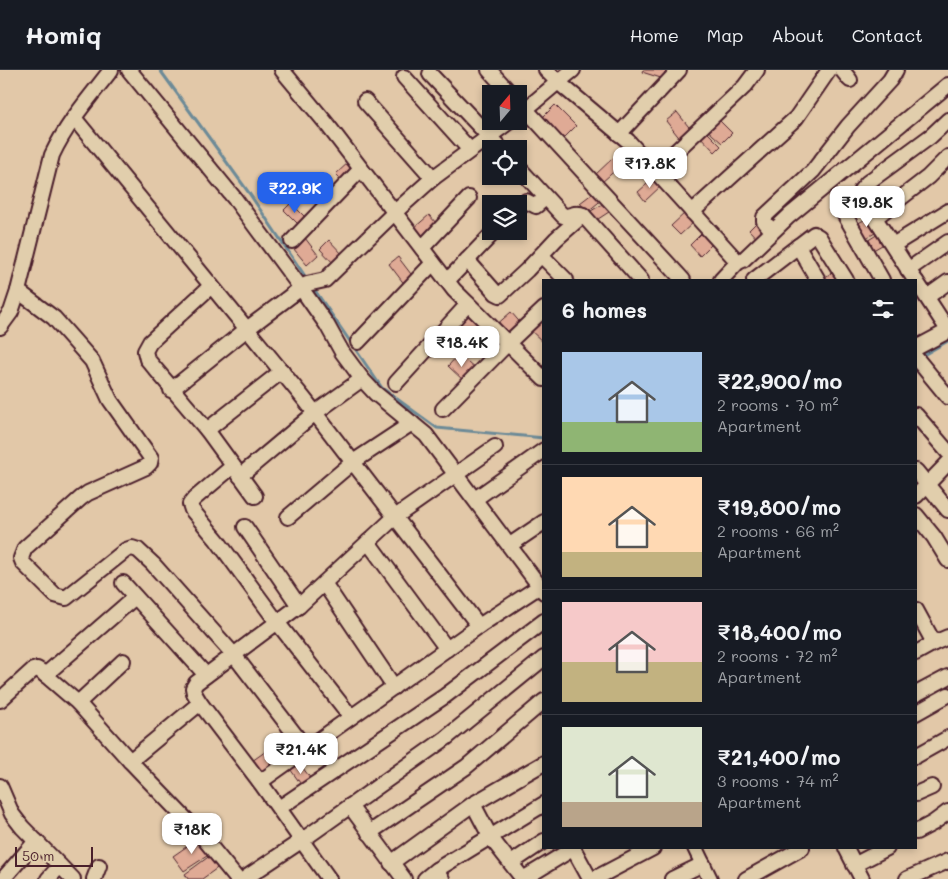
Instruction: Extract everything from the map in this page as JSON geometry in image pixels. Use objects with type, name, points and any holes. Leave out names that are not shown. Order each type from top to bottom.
[{"type":"street","points":[[0,327],[11,312],[18,291],[52,155],[61,136],[111,70]]},
{"type":"street","points":[[130,70],[235,199],[310,285],[327,325],[342,352],[362,379],[375,393],[426,435],[542,588]]},
{"type":"street","points":[[282,70],[395,212],[447,281],[507,344],[542,377]]},
{"type":"street","points":[[489,70],[503,85]]},
{"type":"street","points":[[546,70],[628,141],[738,262]]},
{"type":"street","points":[[528,104],[572,70]]},
{"type":"street","points":[[619,134],[679,70]]},
{"type":"street","points":[[655,171],[745,86],[757,70]]},
{"type":"street","points":[[692,212],[796,118],[829,70]]},
{"type":"street","points":[[772,231],[764,217],[813,171],[848,126],[890,80],[896,70]]},
{"type":"street","points":[[430,74],[493,140]]},
{"type":"street","points":[[404,78],[470,150]]},
{"type":"street","points":[[722,279],[772,231],[948,84]]},
{"type":"street","points":[[366,101],[433,178]]},
{"type":"street","points":[[528,117],[674,277]]},
{"type":"street","points":[[74,118],[282,371],[479,626]]},
{"type":"street","points":[[948,120],[931,136],[861,190],[875,218],[913,277],[948,242]]},
{"type":"street","points":[[172,390],[247,329],[310,285],[328,277],[433,178],[497,130]]},
{"type":"street","points":[[875,218],[928,177],[948,157]]},
{"type":"street","points":[[292,241],[361,169]]},
{"type":"street","points":[[527,177],[563,216],[575,213],[583,215],[640,279]]},
{"type":"street","points":[[422,248],[469,198]]},
{"type":"street","points":[[527,202],[536,206],[545,198]]},
{"type":"street","points":[[838,204],[881,279]]},
{"type":"street","points":[[892,245],[948,211]]},
{"type":"street","points":[[468,260],[496,293],[500,295],[583,215]]},
{"type":"street","points":[[758,279],[814,234],[817,235],[845,279]]},
{"type":"street","points":[[447,281],[487,240]]},
{"type":"street","points":[[798,246],[817,279]]},
{"type":"street","points":[[541,255],[565,279]]},
{"type":"street","points":[[358,342],[433,263]]},
{"type":"street","points":[[927,297],[948,282]]},
{"type":"street","points":[[917,283],[948,331],[917,350],[948,397]]},
{"type":"street","points":[[211,286],[150,342],[144,351],[147,359],[207,430],[255,496]]},
{"type":"street","points":[[18,291],[54,318],[92,361],[110,400],[151,458],[150,463],[146,467],[81,498],[25,548],[21,558],[23,563],[55,595],[66,598],[126,550],[132,548],[138,550],[153,564],[234,654],[306,749]]},
{"type":"street","points":[[396,383],[468,304]]},
{"type":"street","points":[[443,409],[542,311]]},
{"type":"street","points":[[207,430],[282,371]]},
{"type":"street","points":[[351,717],[277,622],[218,540],[192,510],[190,504],[194,498],[237,471],[362,379]]},
{"type":"street","points":[[917,416],[948,452]]},
{"type":"street","points":[[288,517],[353,462],[412,423]]},
{"type":"street","points":[[329,879],[260,782],[200,703],[192,688],[299,606],[395,517],[495,447]]},
{"type":"street","points":[[475,500],[542,451]]},
{"type":"street","points":[[917,495],[948,463]]},
{"type":"street","points":[[917,472],[948,510]]},
{"type":"street","points":[[917,516],[934,537],[948,560]]},
{"type":"street","points":[[510,545],[542,523]]},
{"type":"street","points":[[245,526],[299,606]]},
{"type":"street","points":[[368,542],[447,649]]},
{"type":"street","points":[[123,583],[206,676]]},
{"type":"street","points":[[324,583],[394,688]]},
{"type":"street","points":[[260,782],[479,626],[540,586],[542,588]]},
{"type":"street","points":[[45,675],[135,597]]},
{"type":"street","points":[[917,612],[934,643]]},
{"type":"street","points":[[279,808],[445,696],[542,623]]},
{"type":"street","points":[[917,652],[948,637]]},
{"type":"street","points":[[244,879],[446,738],[542,660]]},
{"type":"street","points":[[78,703],[123,661]]},
{"type":"street","points":[[0,700],[33,670],[37,669],[45,675],[78,703],[201,835],[237,879]]},
{"type":"street","points":[[917,693],[948,677]]},
{"type":"street","points":[[917,712],[948,696]]},
{"type":"street","points":[[130,761],[200,703]]},
{"type":"street","points":[[369,834],[466,767],[542,703]]},
{"type":"street","points":[[917,755],[948,738]]},
{"type":"street","points":[[391,863],[473,804],[542,764]]},
{"type":"street","points":[[0,786],[12,814],[22,827],[73,879]]},
{"type":"street","points":[[917,794],[932,787]]},
{"type":"street","points":[[473,804],[490,836],[523,879],[572,849]]},
{"type":"street","points":[[434,876],[490,836],[542,805]]},
{"type":"street","points":[[350,806],[404,879]]},
{"type":"street","points":[[917,831],[948,812]]},
{"type":"street","points":[[3,879],[36,841]]},
{"type":"street","points":[[511,863],[542,842]]},
{"type":"street","points":[[575,849],[590,879]]},
{"type":"street","points":[[594,879],[651,849]]},
{"type":"street","points":[[696,849],[710,879]]},
{"type":"street","points":[[746,879],[800,849]]},
{"type":"street","points":[[846,849],[862,879]]},
{"type":"street","points":[[854,865],[885,849]]},
{"type":"street","points":[[906,879],[948,860]]},
{"type":"street","points":[[672,879],[703,864]]},
{"type":"street","points":[[48,879],[60,866]]},
{"type":"building","points":[[643,70],[670,70],[667,80],[642,72]]},
{"type":"building","points":[[555,105],[576,126],[561,141],[540,120]]},
{"type":"building","points":[[677,112],[692,131],[681,140],[666,121]]},
{"type":"building","points":[[715,116],[732,133],[722,143],[704,127]]},
{"type":"building","points":[[702,127],[721,146],[715,152],[697,133]]},
{"type":"building","points":[[613,158],[620,166],[601,183],[594,176]]},
{"type":"building","points":[[351,160],[358,167],[343,181],[336,174]]},
{"type":"building","points":[[655,177],[662,185],[645,201],[638,192]]},
{"type":"building","points":[[597,190],[604,198],[587,212],[580,203]]},
{"type":"building","points":[[606,202],[612,210],[592,223],[586,214]]},
{"type":"building","points":[[291,203],[306,218],[299,225],[284,210]]},
{"type":"building","points":[[686,212],[695,221],[680,235],[671,226]]},
{"type":"building","points":[[429,215],[437,224],[423,237],[414,228]]},
{"type":"building","points":[[873,215],[882,229],[861,241],[853,226]]},
{"type":"building","points":[[759,220],[770,232],[760,242],[749,230]]},
{"type":"building","points":[[705,230],[715,241],[700,256],[690,245]]},
{"type":"building","points":[[883,231],[889,241],[868,253],[862,244]]},
{"type":"building","points":[[305,238],[318,255],[307,265],[293,248]]},
{"type":"building","points":[[329,240],[344,256],[335,265],[320,249]]},
{"type":"building","points":[[398,257],[414,278],[405,285],[389,264]]},
{"type":"building","points":[[838,269],[838,279],[822,279]]},
{"type":"building","points":[[469,309],[486,326],[473,339],[455,322]]},
{"type":"building","points":[[511,312],[523,326],[508,340],[495,326]]},
{"type":"building","points":[[542,317],[542,341],[528,328]]},
{"type":"building","points":[[459,354],[476,369],[464,381],[448,366]]},
{"type":"building","points":[[269,749],[279,762],[262,774],[252,761]]},
{"type":"building","points":[[297,760],[314,783],[305,790],[288,766]]},
{"type":"building","points":[[199,838],[210,854],[184,871],[173,856]]},
{"type":"building","points":[[211,855],[220,866],[202,879],[188,879],[185,874]]},
{"type":"waterway","points":[[160,70],[249,193],[307,279]]},
{"type":"waterway","points":[[312,286],[382,388],[437,428],[542,438]]},
{"type":"waterway","points":[[920,357],[948,341]]}]
